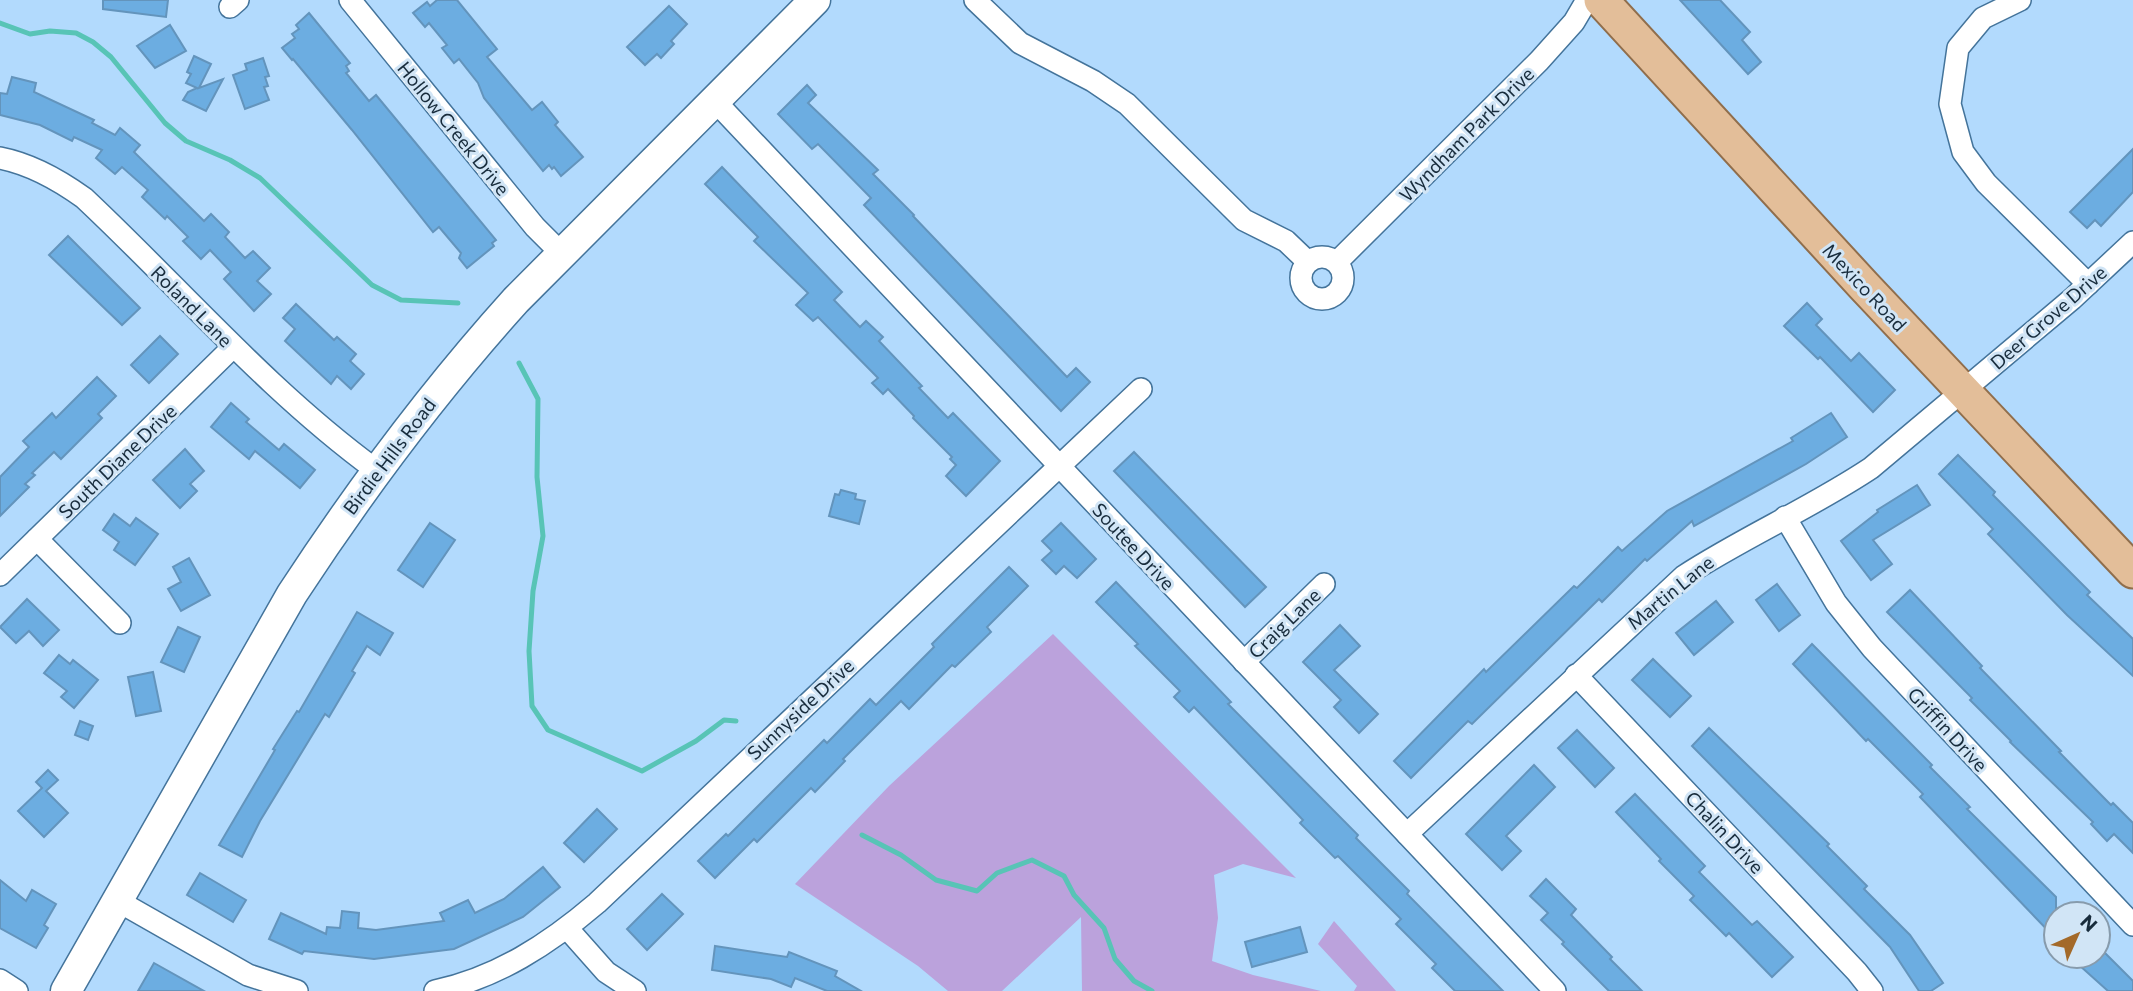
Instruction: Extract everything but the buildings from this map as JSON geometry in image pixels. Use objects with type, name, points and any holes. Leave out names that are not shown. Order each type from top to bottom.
[{"type":"main road","name":"Birdie Hills Road","points":[[66,991],[286,604],[376,470],[477,343],[561,253],[815,0]]},
{"type":"main road","name":"Mexico Road","points":[[1601,0],[2133,571]]},
{"type":"street","name":"Hollow Creek Drive","points":[[350,0],[526,216],[561,253]]},
{"type":"street","points":[[975,0],[1020,43],[1093,81],[1127,104],[1244,220],[1286,241],[1308,262]]},
{"type":"street","name":"Wyndham Park Drive","points":[[1337,262],[1539,61],[1574,22],[1587,0]]},
{"type":"street","points":[[2020,0],[1983,18],[1958,48],[1950,104],[1963,152],[1986,183],[2088,284]]},
{"type":"street","name":"Soutee Drive","points":[[714,100],[1555,991]]},
{"type":"street","name":"Roland Lane","points":[[0,158],[34,169],[84,198],[233,347],[307,415],[376,470]]},
{"type":"street","name":"Deer Grove Drive","points":[[1963,390],[2088,284],[2133,242]]},
{"type":"street","points":[[1324,256],[1337,262],[1344,275],[1337,293],[1325,299],[1312,297],[1303,287],[1301,272],[1308,262],[1324,256]]},
{"type":"street","name":"South Diane Drive","points":[[0,575],[233,347]]},
{"type":"street","name":"Sunnyside Drive","points":[[435,991],[490,975],[567,929],[1141,389]]},
{"type":"street","name":"Martin Lane","points":[[1407,834],[1684,576],[1871,468],[1963,390]]},
{"type":"street","name":"Griffin Drive","points":[[1784,517],[1836,603],[1872,648],[2133,925]]},
{"type":"street","points":[[37,539],[120,623]]},
{"type":"street","name":"Craig Lane","points":[[1244,662],[1324,584]]},
{"type":"street","name":"Chalin Drive","points":[[1576,675],[1872,991]]},
{"type":"street","points":[[118,901],[248,975],[297,991]]},
{"type":"street","points":[[567,929],[606,972],[635,991]]},
{"type":"street","points":[[0,980],[17,991]]},
{"type":"shaded area","points":[[1053,634],[1296,878],[1243,864],[1214,875],[1218,918],[1212,961],[1253,975],[1321,991],[1082,991],[1081,917],[1002,991],[948,991],[918,966],[795,884],[889,786]]},
{"type":"shaded area","points":[[1334,921],[1396,991],[1354,991],[1357,986],[1318,944]]},
{"type":"waterway","points":[[0,23],[30,34],[50,31],[76,33],[93,42],[111,57],[165,123],[186,141],[230,160],[260,178],[372,285],[401,300],[458,303]]},
{"type":"waterway","points":[[519,363],[538,399],[537,477],[543,536],[533,591],[529,651],[532,706],[548,730],[642,771],[696,741],[724,720],[736,721]]},
{"type":"waterway","points":[[862,835],[901,855],[936,880],[977,891],[997,873],[1032,860],[1064,876],[1074,895],[1104,928],[1115,959],[1134,981],[1152,991]]}]
